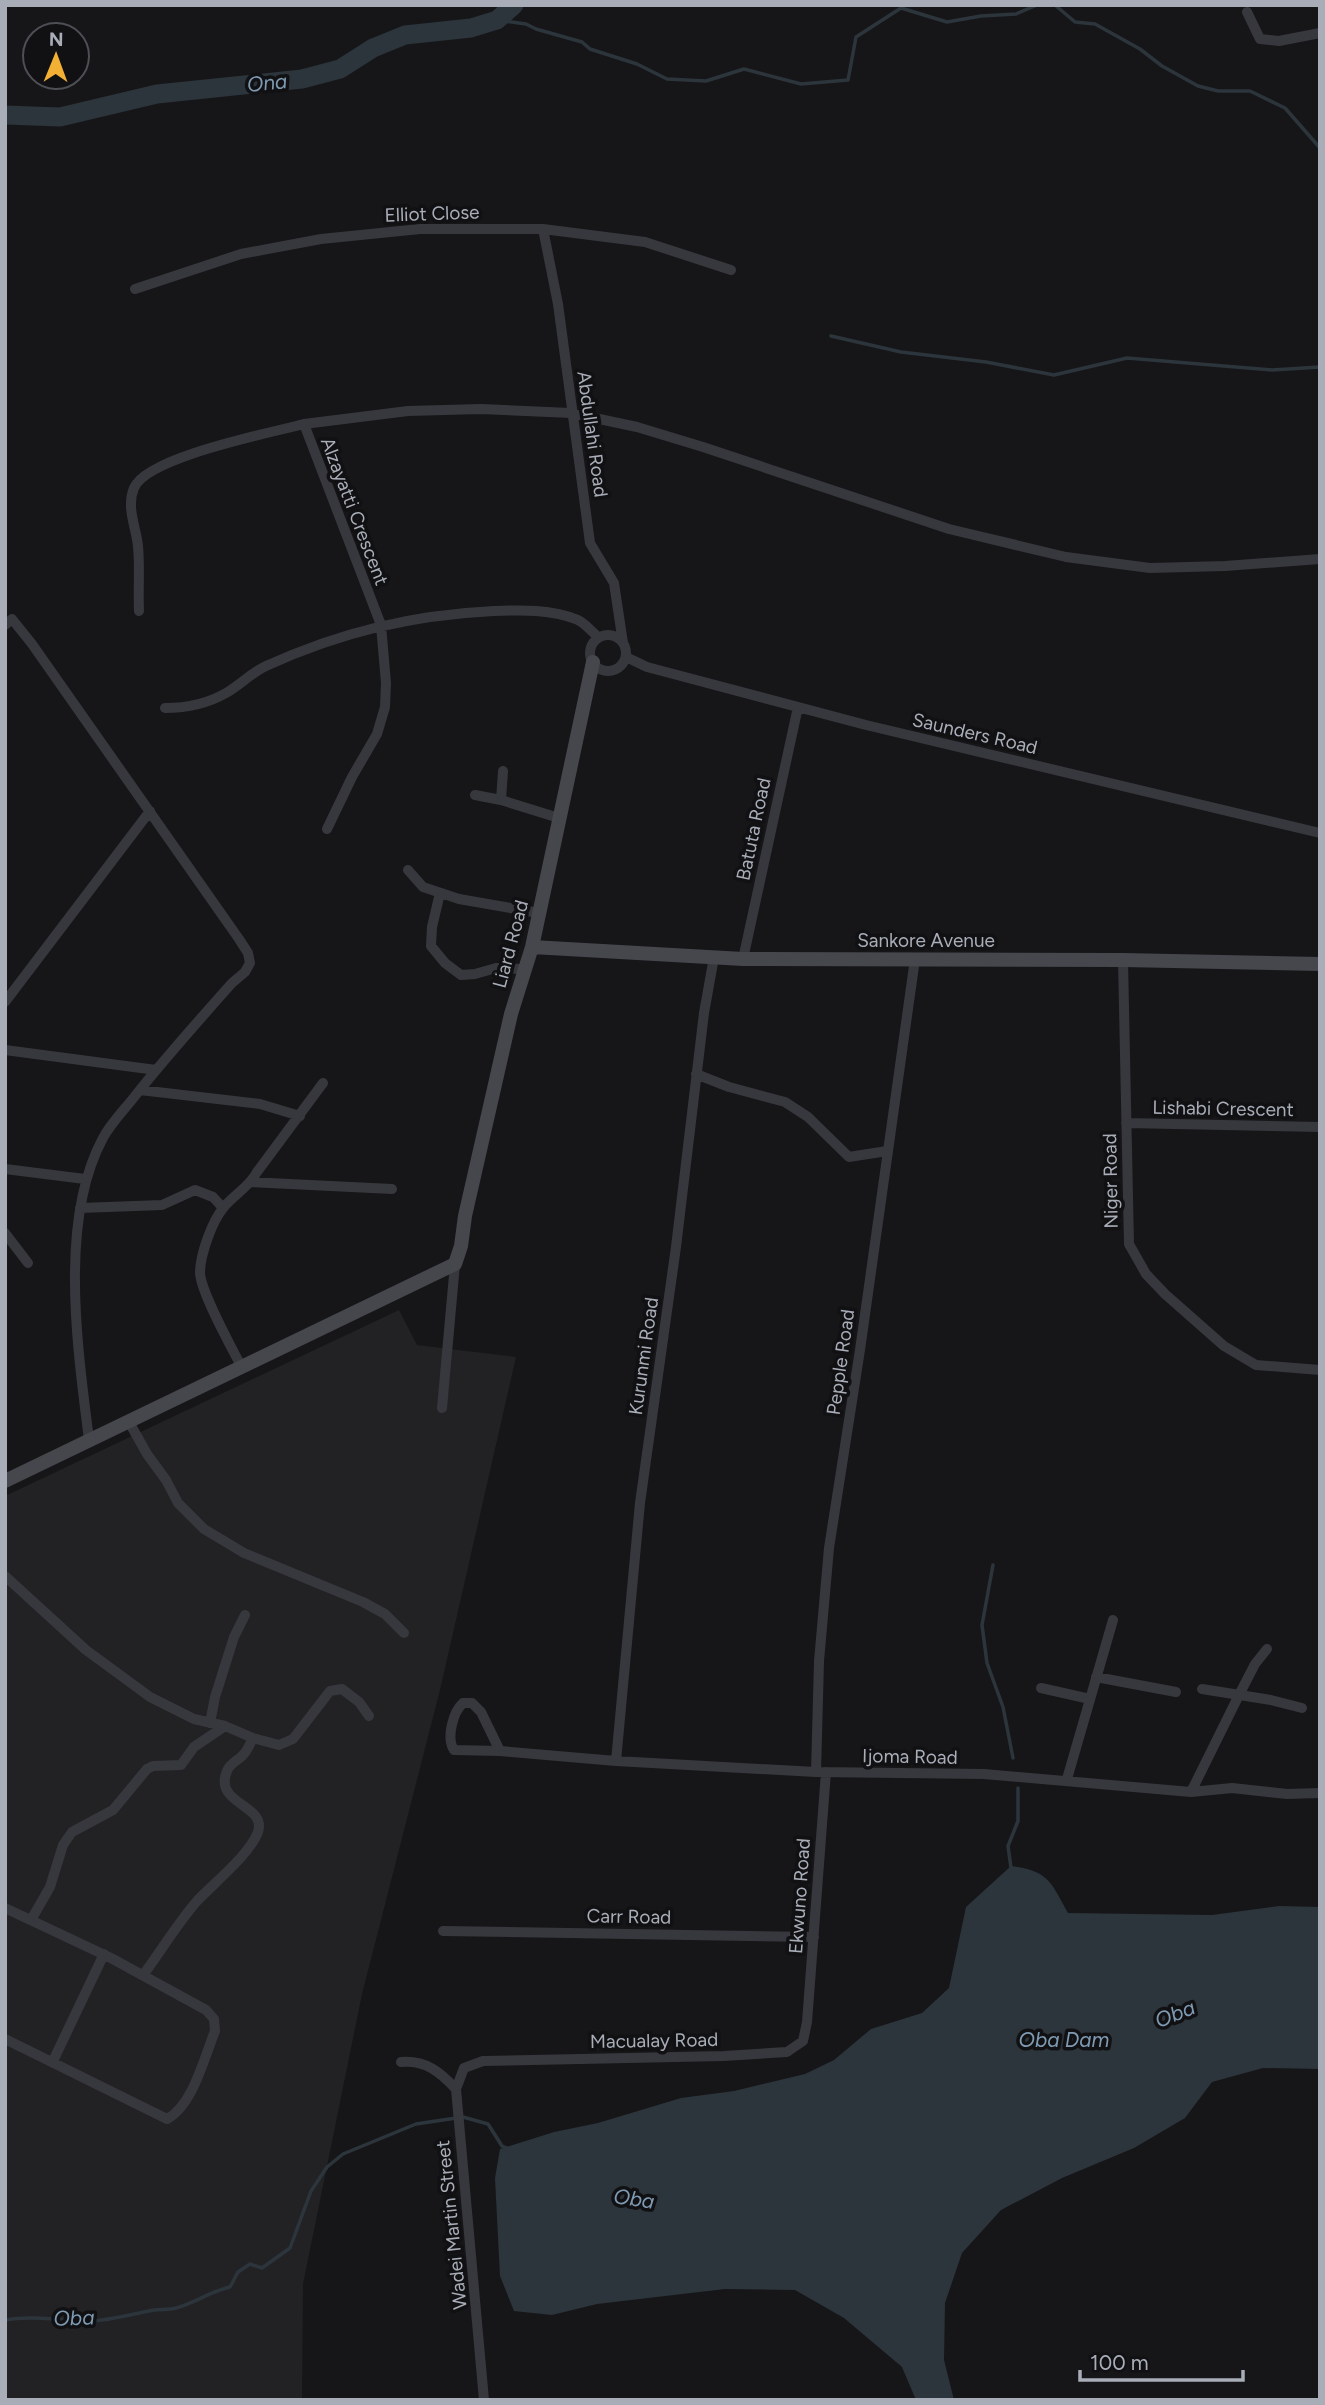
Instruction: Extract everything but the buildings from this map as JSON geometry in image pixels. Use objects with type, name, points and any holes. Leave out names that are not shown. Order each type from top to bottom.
[{"type":"street","points":[[1247,12],[1260,39],[1279,41],[1320,33]]},
{"type":"street","name":"Elliot Close","points":[[135,289],[241,254],[321,239],[420,229],[543,229],[645,242],[731,270]]},
{"type":"street","name":"Abdullahi Road","points":[[543,229],[558,304],[590,543],[614,583],[623,643]]},
{"type":"street","name":"Alzayatti Crescent","points":[[381,625],[303,424],[408,411],[481,409],[571,413],[637,427],[704,446],[948,529],[1066,557],[1150,568],[1320,559]]},
{"type":"street","points":[[139,611],[138,545],[131,512],[134,487],[148,472],[177,459],[303,424]]},
{"type":"street","points":[[5,607],[8,622],[150,811],[239,939],[248,953],[250,963],[245,972],[232,983],[156,1070],[103,1136],[85,1179],[77,1244],[76,1331],[89,1440]]},
{"type":"street","points":[[164,708],[203,704],[226,693],[263,667],[337,637],[381,625],[446,614],[527,610],[554,613],[580,621],[604,636],[615,636],[623,643],[626,657],[620,667],[608,671],[597,667],[590,652],[604,636],[620,620]]},
{"type":"street","points":[[327,829],[377,734],[385,706],[386,683],[381,625]]},
{"type":"street","name":"Saunders Road","points":[[626,657],[647,667],[798,707],[1320,833]]},
{"type":"street","name":"Liard Road","points":[[455,1264],[510,1014],[532,947],[593,662]]},
{"type":"street","name":"Batuta Road","points":[[743,958],[798,707]]},
{"type":"street","points":[[501,800],[503,771]]},
{"type":"street","points":[[475,795],[559,818]]},
{"type":"street","points":[[5,1002],[150,811]]},
{"type":"street","points":[[408,870],[424,887],[440,893],[459,899],[539,913]]},
{"type":"street","points":[[440,893],[431,946],[444,963],[461,975],[496,968],[525,969]]},
{"type":"street","name":"Sankore Avenue","points":[[532,947],[743,958],[1320,964]]},
{"type":"street","name":"Kurunmi Road","points":[[616,1761],[640,1503],[676,1247],[696,1074],[714,957]]},
{"type":"street","name":"Pepple Road","points":[[821,1772],[819,1661],[829,1549],[915,959]]},
{"type":"street","name":"Niger Road","points":[[1123,960],[1129,1244],[1146,1274],[1224,1346],[1256,1365],[1320,1370]]},
{"type":"street","points":[[5,1050],[156,1070]]},
{"type":"street","points":[[696,1074],[729,1087],[785,1102],[808,1117],[849,1157],[887,1151]]},
{"type":"street","points":[[242,1368],[214,1311],[200,1274],[207,1237],[223,1208],[251,1182],[323,1083]]},
{"type":"street","points":[[140,1090],[260,1104],[300,1116]]},
{"type":"street","name":"Lishabi Crescent","points":[[1126,1123],[1320,1127]]},
{"type":"street","points":[[5,1169],[85,1179]]},
{"type":"street","points":[[251,1182],[392,1189]]},
{"type":"street","points":[[80,1208],[162,1205],[195,1190],[213,1197],[223,1208]]},
{"type":"street","points":[[5,1233],[28,1263]]},
{"type":"street","points":[[5,1481],[455,1264]]},
{"type":"street","points":[[442,1408],[455,1264]]},
{"type":"street","points":[[129,1422],[178,1503],[204,1529],[244,1553],[363,1602],[385,1614],[404,1633]]},
{"type":"street","points":[[5,1576],[86,1650],[150,1697],[194,1719],[225,1726],[279,1745],[293,1739],[330,1691],[342,1689],[351,1694],[369,1716]]},
{"type":"street","points":[[210,1723],[215,1697],[234,1637],[245,1615]]},
{"type":"street","points":[[1067,1779],[1113,1620]]},
{"type":"street","points":[[1191,1792],[1255,1664],[1267,1649]]},
{"type":"street","points":[[1096,1677],[1175,1692]]},
{"type":"street","points":[[1041,1688],[1090,1699]]},
{"type":"street","points":[[1202,1689],[1302,1708]]},
{"type":"street","name":"Ijoma Road","points":[[500,1751],[481,1712],[472,1703],[463,1703],[457,1708],[450,1745],[454,1750],[821,1772],[984,1774],[1067,1779],[1191,1792],[1233,1788],[1287,1794],[1320,1793]]},
{"type":"street","points":[[31,1920],[50,1887],[63,1845],[72,1832],[113,1810],[147,1769],[153,1766],[181,1765],[194,1747],[225,1726]]},
{"type":"street","points":[[143,1975],[197,1902],[257,1835],[259,1826],[253,1813],[233,1800],[227,1791],[226,1780],[227,1771],[234,1761],[244,1755],[253,1738]]},
{"type":"street","name":"Ekwuno Road","points":[[807,2022],[814,1937],[821,1772]]},
{"type":"street","points":[[5,1908],[104,1954],[206,2010],[214,2019],[215,2031],[186,2102],[176,2114],[167,2119],[5,2039]]},
{"type":"street","name":"Carr Road","points":[[443,1931],[814,1937]]},
{"type":"street","points":[[52,2062],[104,1954]]},
{"type":"street","name":"Macualay Road","points":[[456,2090],[464,2068],[482,2061],[724,2056],[787,2052],[803,2041],[807,2022]]},
{"type":"street","points":[[401,2062],[425,2064],[440,2072],[456,2090]]},
{"type":"street","name":"Wadei Martin Street","points":[[456,2090],[484,2400]]},
{"type":"shaded area","points":[[399,1310],[417,1345],[516,1357],[440,1690],[362,1994],[303,2284],[302,2400],[5,2400],[5,1496]]},
{"type":"water","name":"Oba Dam","points":[[1011,1866],[1042,1875],[1053,1886],[1068,1913],[1212,1915],[1279,1906],[1320,1907],[1320,2069],[1263,2068],[1212,2082],[1185,2118],[1134,2148],[1062,2178],[1001,2210],[962,2253],[945,2303],[944,2360],[954,2400],[916,2400],[902,2367],[844,2318],[795,2290],[725,2289],[597,2304],[552,2315],[514,2311],[500,2276],[495,2178],[500,2149],[681,2098],[734,2091],[805,2074],[834,2060],[871,2029],[922,2013],[949,1988],[966,1907]]},
{"type":"waterway","name":"Ona","points":[[5,115],[60,117],[157,94],[302,79],[340,69],[373,48],[405,35],[471,28],[497,20],[514,5]]},
{"type":"waterway","points":[[497,20],[526,24],[582,42],[590,49],[637,64],[667,79],[706,81],[744,69],[801,84],[848,80],[856,37],[901,8],[947,22],[1016,14],[1037,5]]},
{"type":"waterway","points":[[1055,5],[1075,22],[1095,24],[1198,86],[1218,91],[1250,91],[1285,108],[1320,148]]},
{"type":"waterway","points":[[831,336],[901,352],[986,362],[1054,375],[1127,358],[1272,370],[1320,367]]},
{"type":"waterway","points":[[993,1565],[982,1625],[987,1663],[1003,1707],[1013,1758]]},
{"type":"waterway","points":[[1011,1868],[1008,1846],[1018,1821],[1018,1788]]},
{"type":"waterway","name":"Oba","points":[[5,2320],[109,2319],[176,2308],[230,2287],[238,2272],[250,2264],[262,2268],[290,2248],[311,2191],[327,2167],[343,2154],[416,2124],[463,2117],[488,2124],[502,2146],[507,2148]]}]
